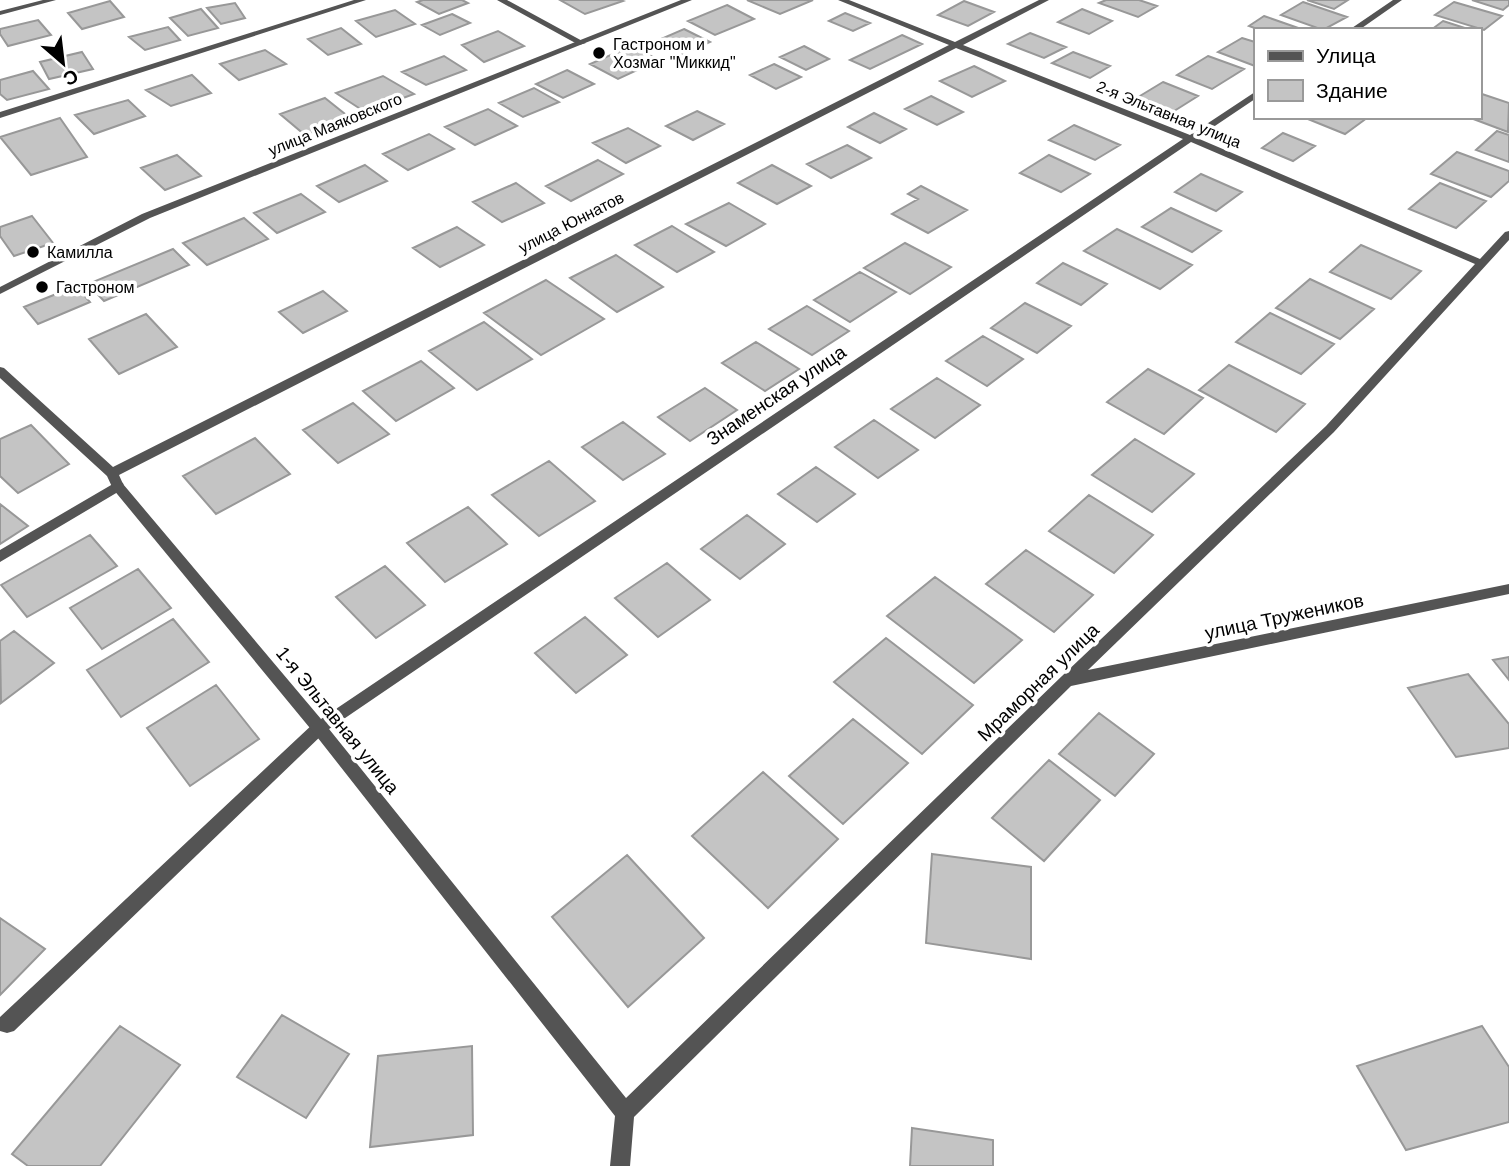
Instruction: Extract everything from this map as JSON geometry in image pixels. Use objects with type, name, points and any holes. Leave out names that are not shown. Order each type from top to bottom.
[{"type":"street","points":[[0,13],[52,0]]},
{"type":"street","points":[[0,116],[362,0]]},
{"type":"street","points":[[501,0],[582,43]]},
{"type":"street","name":"улица Маяковского","points":[[0,291],[146,216],[688,0]]},
{"type":"street","name":"2-я Эльтавная улица","points":[[842,0],[1189,138],[1481,263]]},
{"type":"street","name":"улица Юннатов","points":[[0,557],[115,480],[1045,0]]},
{"type":"street","points":[[1356,28],[1398,0]]},
{"type":"street","name":"Знаменская улица","points":[[7,1024],[319,728],[1254,95]]},
{"type":"street","name":"Мраморная улица","points":[[625,1113],[1067,680],[1330,429],[1509,234]]},
{"type":"street","name":"1-я Эльтавная улица","points":[[0,371],[115,480],[319,728],[625,1113]]},
{"type":"street","name":"улица Тружеников","points":[[1067,680],[1509,589]]},
{"type":"street","points":[[620,1166],[625,1113]]},
{"type":"building","points":[[462,0],[468,3],[439,14],[417,2]]},
{"type":"building","points":[[560,0],[620,0],[623,1],[585,14]]},
{"type":"building","points":[[747,0],[813,0],[780,14]]},
{"type":"building","points":[[1106,0],[1139,0],[1157,6],[1138,17],[1099,3]]},
{"type":"building","points":[[1307,0],[1348,0],[1334,9]]},
{"type":"building","points":[[1472,0],[1509,0],[1509,5],[1503,10]]},
{"type":"building","points":[[110,1],[124,17],[82,29],[68,13]]},
{"type":"building","points":[[964,1],[994,12],[968,26],[938,15]]},
{"type":"building","points":[[1303,2],[1347,17],[1327,28],[1317,28],[1281,15]]},
{"type":"building","points":[[1454,2],[1502,16],[1484,30],[1435,15]]},
{"type":"building","points":[[235,3],[245,18],[221,24],[207,8]]},
{"type":"building","points":[[727,5],[754,19],[715,35],[688,21]]},
{"type":"building","points":[[201,9],[218,28],[188,36],[170,18]]},
{"type":"building","points":[[1082,9],[1112,21],[1089,34],[1058,22]]},
{"type":"building","points":[[395,10],[415,24],[376,37],[356,21]]},
{"type":"building","points":[[845,13],[870,23],[853,31],[829,21]]},
{"type":"building","points":[[452,14],[470,23],[440,35],[422,25]]},
{"type":"building","points":[[1264,16],[1298,28],[1254,28],[1249,26]]},
{"type":"building","points":[[38,20],[51,35],[8,46],[0,34],[0,29]]},
{"type":"building","points":[[1443,21],[1465,28],[1434,28]]},
{"type":"building","points":[[168,27],[180,40],[145,50],[129,37]]},
{"type":"building","points":[[341,28],[361,44],[328,55],[308,39]]},
{"type":"building","points":[[684,29],[710,42],[681,55],[654,42]]},
{"type":"building","points":[[498,31],[524,46],[484,62],[462,45]]},
{"type":"building","points":[[1030,33],[1066,47],[1044,58],[1008,44]]},
{"type":"building","points":[[902,35],[922,44],[870,69],[850,60]]},
{"type":"building","points":[[1242,38],[1254,42],[1254,66],[1218,52]]},
{"type":"building","points":[[631,46],[659,60],[618,79],[590,64]]},
{"type":"building","points":[[804,46],[829,59],[806,70],[780,57]]},
{"type":"building","points":[[265,50],[286,64],[239,80],[220,64]]},
{"type":"building","points":[[82,52],[93,69],[49,79],[40,62]]},
{"type":"building","points":[[1073,52],[1110,66],[1090,78],[1052,63]]},
{"type":"building","points":[[444,56],[466,70],[426,85],[402,72]]},
{"type":"building","points":[[1208,56],[1244,69],[1212,89],[1177,75]]},
{"type":"building","points":[[774,64],[801,77],[776,89],[750,75]]},
{"type":"building","points":[[974,66],[1005,81],[972,97],[940,81]]},
{"type":"building","points":[[567,70],[594,84],[563,98],[536,84]]},
{"type":"building","points":[[33,71],[49,89],[7,100],[0,94],[0,80]]},
{"type":"building","points":[[192,75],[211,93],[171,106],[146,90]]},
{"type":"building","points":[[383,76],[414,94],[365,112],[336,93]]},
{"type":"building","points":[[1163,82],[1198,96],[1171,113],[1135,99]]},
{"type":"building","points":[[534,88],[559,102],[523,117],[499,103]]},
{"type":"building","points":[[1481,94],[1509,103],[1508,132],[1473,119],[1481,119]]},
{"type":"building","points":[[931,96],[963,112],[937,125],[905,109]]},
{"type":"building","points":[[325,98],[350,118],[305,135],[280,114]]},
{"type":"building","points":[[128,100],[145,116],[94,134],[75,115]]},
{"type":"building","points":[[488,109],[517,126],[475,145],[445,127]]},
{"type":"building","points":[[697,111],[724,124],[693,140],[666,126]]},
{"type":"building","points":[[874,113],[906,129],[880,143],[848,127]]},
{"type":"building","points":[[60,118],[87,157],[31,175],[0,137]]},
{"type":"building","points":[[1308,119],[1366,119],[1345,134]]},
{"type":"building","points":[[1074,125],[1120,145],[1095,160],[1049,140]]},
{"type":"building","points":[[628,128],[660,146],[626,163],[593,143]]},
{"type":"building","points":[[1497,131],[1509,135],[1509,162],[1476,150]]},
{"type":"building","points":[[1283,133],[1315,146],[1293,161],[1262,148]]},
{"type":"building","points":[[429,134],[454,149],[408,170],[383,154]]},
{"type":"building","points":[[847,145],[871,158],[831,178],[807,164]]},
{"type":"building","points":[[1457,152],[1509,171],[1509,181],[1491,197],[1431,174]]},
{"type":"building","points":[[177,155],[201,176],[165,190],[141,168]]},
{"type":"building","points":[[1049,155],[1090,174],[1061,192],[1020,173]]},
{"type":"building","points":[[598,160],[623,174],[571,201],[546,186]]},
{"type":"building","points":[[365,165],[387,181],[339,202],[317,186]]},
{"type":"building","points":[[772,165],[811,186],[777,204],[738,183]]},
{"type":"building","points":[[1201,174],[1242,192],[1216,211],[1175,192]]},
{"type":"building","points":[[516,183],[544,203],[502,222],[473,202]]},
{"type":"building","points":[[1440,183],[1486,201],[1456,228],[1409,209]]},
{"type":"building","points":[[921,186],[967,210],[928,233],[892,214],[918,199],[908,194]]},
{"type":"building","points":[[301,194],[325,212],[277,233],[254,213]]},
{"type":"building","points":[[729,203],[765,224],[726,246],[686,224]]},
{"type":"building","points":[[1171,208],[1221,231],[1192,252],[1142,227]]},
{"type":"building","points":[[32,216],[53,243],[14,256],[0,236],[0,227]]},
{"type":"building","points":[[244,218],[268,239],[207,265],[183,243]]},
{"type":"building","points":[[672,226],[714,252],[677,272],[635,245]]},
{"type":"building","points":[[457,227],[484,245],[440,267],[413,248]]},
{"type":"building","points":[[1117,229],[1192,265],[1160,289],[1084,251]]},
{"type":"building","points":[[905,243],[951,267],[910,294],[864,268]]},
{"type":"building","points":[[1361,245],[1421,271],[1391,299],[1330,272]]},
{"type":"building","points":[[173,249],[189,265],[104,301],[88,284]]},
{"type":"building","points":[[616,255],[663,287],[617,312],[570,278]]},
{"type":"building","points":[[1063,263],[1107,284],[1081,305],[1037,283]]},
{"type":"building","points":[[860,272],[896,292],[850,322],[814,300]]},
{"type":"building","points":[[1310,279],[1374,309],[1340,339],[1276,308]]},
{"type":"building","points":[[546,280],[604,319],[541,355],[484,313]]},
{"type":"building","points":[[76,286],[90,302],[38,324],[24,307]]},
{"type":"building","points":[[323,291],[347,311],[303,333],[279,312]]},
{"type":"building","points":[[1025,303],[1071,326],[1037,353],[991,328]]},
{"type":"building","points":[[807,306],[849,331],[812,355],[769,329]]},
{"type":"building","points":[[1270,313],[1334,344],[1301,374],[1236,342]]},
{"type":"building","points":[[146,314],[177,347],[119,374],[89,339]]},
{"type":"building","points":[[484,322],[532,359],[477,390],[429,351]]},
{"type":"building","points":[[983,336],[1023,359],[987,386],[946,361]]},
{"type":"building","points":[[756,342],[799,369],[765,391],[722,363]]},
{"type":"building","points":[[421,361],[454,388],[396,421],[363,391]]},
{"type":"building","points":[[1229,365],[1305,404],[1276,432],[1199,390]]},
{"type":"building","points":[[1148,369],[1203,398],[1164,434],[1107,402]]},
{"type":"building","points":[[937,378],[980,405],[935,438],[891,409]]},
{"type":"building","points":[[705,388],[737,410],[690,441],[658,417]]},
{"type":"building","points":[[353,403],[389,434],[338,463],[303,430]]},
{"type":"building","points":[[874,420],[918,450],[878,478],[835,447]]},
{"type":"building","points":[[623,422],[665,454],[623,480],[582,447]]},
{"type":"building","points":[[31,425],[69,464],[18,493],[0,476],[0,439]]},
{"type":"building","points":[[255,438],[290,474],[216,514],[183,476]]},
{"type":"building","points":[[1135,439],[1194,474],[1152,512],[1092,475]]},
{"type":"building","points":[[549,461],[595,501],[539,536],[492,495]]},
{"type":"building","points":[[816,467],[855,494],[817,522],[778,494]]},
{"type":"building","points":[[1089,495],[1153,535],[1114,573],[1049,531]]},
{"type":"building","points":[[0,504],[28,526],[0,544]]},
{"type":"building","points":[[468,507],[507,544],[445,582],[407,543]]},
{"type":"building","points":[[747,515],[785,544],[740,579],[701,549]]},
{"type":"building","points":[[90,535],[117,566],[27,617],[1,585]]},
{"type":"building","points":[[1026,550],[1093,595],[1054,632],[986,584]]},
{"type":"building","points":[[667,563],[710,600],[658,637],[615,598]]},
{"type":"building","points":[[385,566],[425,605],[376,638],[336,597]]},
{"type":"building","points":[[138,569],[171,608],[102,649],[70,608]]},
{"type":"building","points":[[935,577],[1022,640],[974,683],[887,616]]},
{"type":"building","points":[[585,617],[627,655],[576,693],[535,653]]},
{"type":"building","points":[[173,619],[209,662],[121,717],[87,670]]},
{"type":"building","points":[[14,631],[54,663],[1,703],[0,641]]},
{"type":"building","points":[[886,638],[973,705],[922,754],[834,682]]},
{"type":"building","points":[[1509,657],[1509,680],[1493,660]]},
{"type":"building","points":[[1468,674],[1509,724],[1509,748],[1456,757],[1408,688]]},
{"type":"building","points":[[216,685],[259,739],[190,786],[147,728]]},
{"type":"building","points":[[1099,713],[1154,754],[1115,796],[1059,754]]},
{"type":"building","points":[[853,719],[908,763],[843,824],[789,776]]},
{"type":"building","points":[[1049,760],[1100,800],[1044,861],[992,818]]},
{"type":"building","points":[[763,772],[838,839],[768,908],[692,836]]},
{"type":"building","points":[[932,854],[1031,867],[1031,959],[926,943]]},
{"type":"building","points":[[627,855],[704,938],[628,1007],[552,917]]},
{"type":"building","points":[[0,918],[45,949],[0,995]]},
{"type":"building","points":[[282,1015],[349,1054],[306,1118],[237,1077]]},
{"type":"building","points":[[120,1026],[180,1065],[100,1166],[28,1166],[12,1154]]},
{"type":"building","points":[[1482,1026],[1509,1067],[1509,1122],[1406,1150],[1357,1066]]},
{"type":"building","points":[[472,1046],[473,1135],[370,1147],[378,1056]]},
{"type":"building","points":[[912,1128],[993,1140],[993,1166],[910,1166]]},
{"type":"place","name":"Гастроном и Хозмаг \"Миккид\"","points":[[599,53]]},
{"type":"place","name":"Камилла","points":[[33,252]]},
{"type":"place","name":"Гастроном","points":[[42,287]]}]
